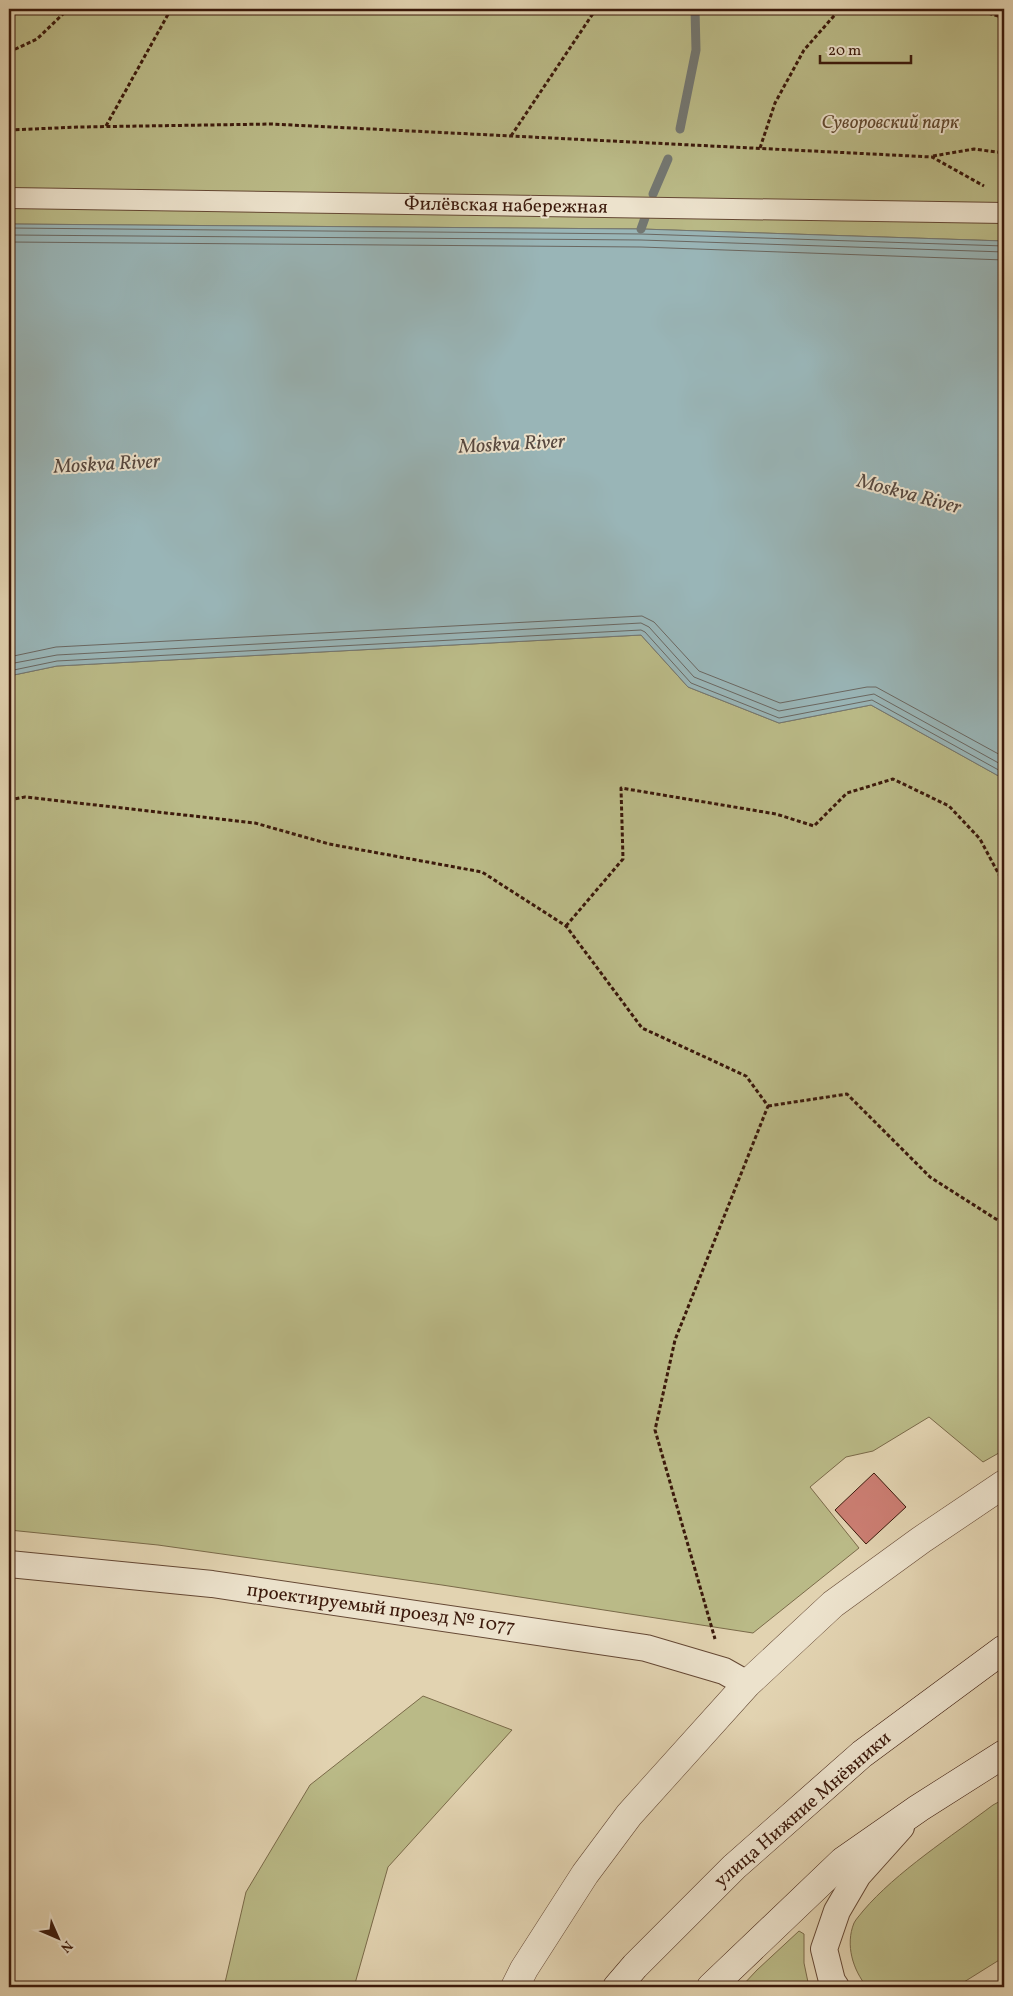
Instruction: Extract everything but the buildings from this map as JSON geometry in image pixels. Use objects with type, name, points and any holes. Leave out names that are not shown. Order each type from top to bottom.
[{"type":"main road","points":[[515,1987],[524,1969],[585,1874],[736,1678],[921,1540],[1004,1484]]},
{"type":"main road","name":"улица Нижние Мнёвники","points":[[617,1987],[635,1966],[734,1867],[862,1754],[1004,1649]]},
{"type":"main road","points":[[711,1987],[843,1861],[919,1808],[1004,1754]]},
{"type":"street","name":"Филёвская набережная","points":[[9,198],[1004,213]]},
{"type":"street","name":"проектируемый проезд № 1077","points":[[9,1564],[212,1584],[646,1648],[736,1678]]},
{"type":"street","points":[[836,1987],[832,1981],[824,1949],[837,1911],[858,1876],[919,1808]]},
{"type":"path","points":[[9,52],[37,40],[66,12],[66,9]]},
{"type":"path","points":[[106,126],[171,9]]},
{"type":"path","points":[[511,136],[596,9]]},
{"type":"path","points":[[760,148],[775,103],[804,50],[840,9]]},
{"type":"path","points":[[976,9],[1004,18]]},
{"type":"path","points":[[9,130],[106,126],[272,124],[932,157],[974,149],[1004,153]]},
{"type":"path","points":[[932,157],[988,189]]},
{"type":"path","points":[[566,926],[623,859],[621,788],[776,814],[814,826],[847,793],[893,778],[949,806],[980,839],[1004,884]]},
{"type":"path","points":[[9,800],[25,797],[255,823],[329,844],[482,872],[566,926],[642,1028],[746,1076],[768,1106]]},
{"type":"path","points":[[768,1106],[847,1094],[930,1177],[998,1221],[1004,1221]]},
{"type":"path","points":[[736,1678],[655,1430],[676,1340],[768,1106]]},
{"type":"green space","name":"Суворовский парк","points":[[9,9],[1004,9],[1004,241],[641,229],[9,224]]},
{"type":"green space","points":[[641,635],[688,687],[779,723],[871,705],[1004,779],[1004,1450],[983,1462],[929,1417],[873,1451],[846,1457],[810,1487],[859,1548],[753,1633],[442,1585],[158,1545],[9,1530],[9,676],[57,666]]},
{"type":"green space","points":[[423,1696],[512,1730],[388,1867],[354,1987],[224,1987],[246,1892],[310,1785]]},
{"type":"green space","points":[[1004,1799],[1004,1957],[956,1987],[867,1987],[854,1965],[850,1948],[851,1931],[856,1920],[891,1882],[908,1868],[993,1805]]},
{"type":"green space","points":[[799,1931],[804,1934],[804,1963],[809,1987],[741,1987],[757,1970]]},
{"type":"water","name":"Moskva River","points":[[9,224],[641,229],[1004,241],[1004,779],[871,705],[779,723],[688,687],[641,635],[57,666],[9,676]]},
{"type":"waterway","points":[[680,129],[696,50],[695,9]]},
{"type":"waterway","points":[[653,194],[668,159]]},
{"type":"waterway","points":[[641,229],[646,215]]}]
